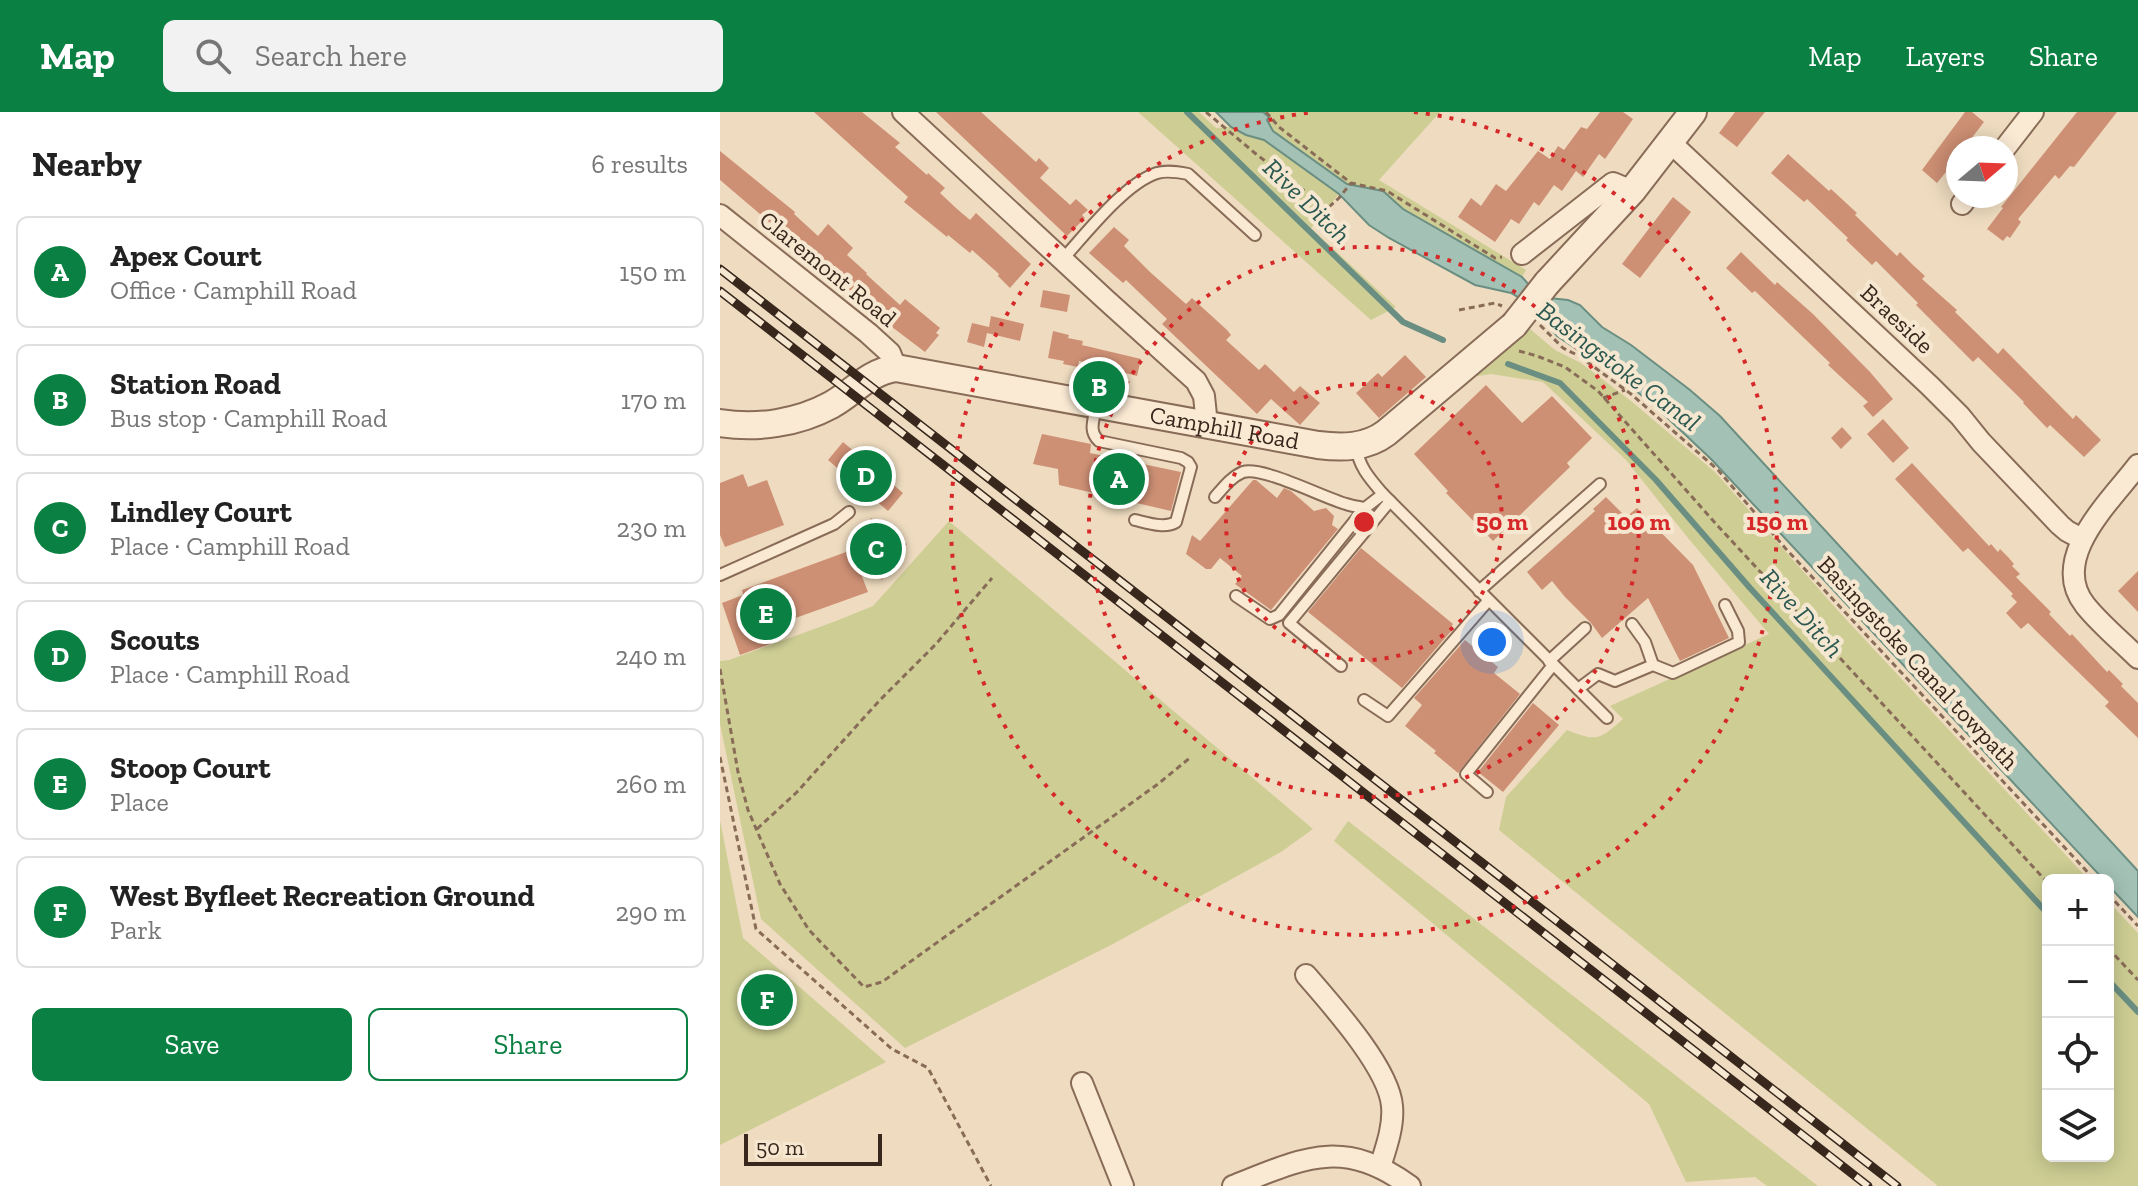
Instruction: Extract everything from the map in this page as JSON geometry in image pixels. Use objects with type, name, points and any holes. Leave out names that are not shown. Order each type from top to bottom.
[{"type":"street","points":[[903,112],[1196,381],[1204,396],[1207,425]]},
{"type":"street","name":"Camphill Road","points":[[896,368],[1318,445],[1356,446],[1382,437],[1523,321],[1547,283],[1632,191],[1693,112]]},
{"type":"street","points":[[2011,136],[2022,116]]},
{"type":"street","name":"Braeside","points":[[1670,142],[1930,386],[2060,525],[2082,539]]},
{"type":"street","points":[[1522,254],[1613,183],[1632,191]]},
{"type":"street","name":"Claremont Road","points":[[720,215],[875,339],[890,353],[896,368]]},
{"type":"street","points":[[720,423],[762,425],[782,422],[831,405],[870,376],[896,368]]},
{"type":"street","points":[[2138,465],[2082,539],[2072,574],[2083,603],[2138,658]]},
{"type":"street","points":[[1306,975],[1346,1021],[1382,1075],[1392,1104],[1389,1140],[1380,1167]]},
{"type":"street","points":[[1082,1083],[1123,1186]]},
{"type":"street","points":[[1233,1186],[1291,1163],[1332,1156],[1361,1159],[1392,1173],[1410,1186]]},
{"type":"lane","points":[[1062,260],[1139,181],[1159,172],[1188,174],[1255,235]]},
{"type":"lane","points":[[1097,405],[1092,428],[1093,435],[1099,441],[1181,458],[1191,467],[1173,525],[1135,520]]},
{"type":"lane","points":[[1356,446],[1364,471],[1387,497],[1607,718]]},
{"type":"lane","points":[[1215,497],[1231,479],[1250,471],[1347,505],[1365,508]]},
{"type":"lane","points":[[1479,591],[1600,484]]},
{"type":"lane","points":[[1236,596],[1270,619],[1279,615],[1365,508],[1387,497]]},
{"type":"lane","points":[[1341,666],[1289,623],[1387,497]]},
{"type":"lane","points":[[720,575],[834,524],[849,512]]},
{"type":"lane","points":[[1364,700],[1388,716],[1488,601]]},
{"type":"lane","points":[[1578,689],[1598,674],[1615,681],[1653,665],[1673,673],[1739,642],[1738,631],[1725,605]]},
{"type":"lane","points":[[1632,624],[1645,642],[1653,665]]},
{"type":"lane","points":[[1487,792],[1466,774],[1551,663],[1585,628]]},
{"type":"path","points":[[1206,112],[1330,209],[1351,183]]},
{"type":"path","points":[[1266,112],[1279,127],[1351,183],[1387,191],[1495,258],[1522,254]]},
{"type":"path","points":[[1459,310],[1495,303]]},
{"type":"path","name":"Basingstoke Canal towpath","points":[[1523,321],[1625,390],[1718,470],[1786,549],[2089,874]]},
{"type":"path","points":[[1492,344],[1565,367],[1598,391],[1819,637],[2042,876]]},
{"type":"path","points":[[1603,398],[1625,390]]},
{"type":"path","points":[[757,829],[797,792],[879,701],[936,644],[992,578]]},
{"type":"path","points":[[720,669],[738,772],[748,810],[780,884],[809,930],[864,987],[882,982],[1158,784],[1191,757]]},
{"type":"path","points":[[720,757],[756,929],[892,1049],[928,1068],[991,1186]]},
{"type":"path","points":[[2114,900],[2138,926]]},
{"type":"path","points":[[2114,954],[2138,980]]},
{"type":"green space","points":[[1138,112],[1199,112],[1216,128],[1231,127],[1264,140],[1339,194],[1311,228],[1396,307],[1371,320]]},
{"type":"green space","points":[[1263,112],[1440,112],[1379,180],[1526,270],[1522,277],[1403,209],[1383,191],[1345,183],[1273,131]]},
{"type":"green space","points":[[1524,324],[1555,350],[1581,363],[1631,401],[1716,473],[1841,614],[2083,874],[2042,874],[2042,1162],[2114,1162],[2114,907],[2138,933],[2138,1186],[1938,1186],[1499,830],[1506,797],[1567,730],[1592,737],[1603,735],[1623,719],[1610,706],[1769,634],[1626,460],[1543,382],[1491,374],[1464,378]]},
{"type":"green space","points":[[949,521],[1313,829],[1281,852],[1111,945],[905,1048],[761,919],[720,724],[720,661],[873,606]]},
{"type":"green space","points":[[720,820],[743,938],[886,1062],[720,1145]]},
{"type":"green space","points":[[1348,821],[1818,1186],[1767,1186],[1755,1177],[1686,1182],[1649,1104],[1334,841]]},
{"type":"water","name":"Basingstoke Canal","points":[[1216,112],[1263,112],[1269,117],[1267,120],[1273,131],[1347,184],[1383,191],[1403,209],[1522,277],[1538,295],[1580,305],[1602,327],[1631,345],[1720,416],[2138,871],[2138,917],[2114,891],[2114,874],[2098,874],[1712,460],[1657,408],[1619,377],[1557,336],[1531,305],[1511,293],[1475,285],[1389,238],[1369,225],[1339,194],[1264,140],[1231,127]]},
{"type":"building","points":[[814,112],[862,112],[900,143],[895,147],[945,188],[940,193],[956,208],[970,220],[976,213],[1031,264],[1010,288],[972,250],[970,253],[947,237],[904,202],[908,197]]},
{"type":"building","points":[[936,112],[981,112],[1036,162],[1039,158],[1049,168],[1040,178],[1070,205],[1076,199],[1088,210],[1082,215],[1085,218],[1067,236]]},
{"type":"building","points":[[1600,112],[1623,112],[1633,119],[1605,159],[1599,154],[1583,177],[1576,171],[1562,191],[1554,185],[1539,206],[1534,202],[1519,224],[1511,219],[1495,242],[1458,217],[1471,198],[1481,206],[1496,184],[1506,191],[1538,151],[1550,159],[1558,146],[1564,150],[1581,127],[1587,129]]},
{"type":"building","points":[[1735,112],[1765,112],[1737,147],[1719,133]]},
{"type":"building","points":[[1965,112],[1972,112],[1984,122],[1973,136],[1947,136]]},
{"type":"building","points":[[2077,112],[2117,112],[2074,167],[2070,166],[2059,179],[2055,175],[2018,219],[2021,222],[2010,238],[2007,236],[2003,241],[1987,229],[2003,208],[2018,208],[2018,186]]},
{"type":"building","points":[[1946,138],[1946,172],[1937,183],[1922,170]]},
{"type":"building","points":[[720,151],[795,212],[818,236],[828,224],[853,248],[847,255],[866,274],[900,305],[905,299],[940,328],[936,333],[939,335],[925,352],[795,243],[792,246],[780,236],[782,233],[720,180]]},
{"type":"building","points":[[1788,154],[1857,213],[1855,215],[1897,256],[1900,252],[1925,276],[1922,279],[1957,310],[1955,312],[1998,354],[2003,348],[2073,419],[2076,415],[2101,440],[2084,457],[2050,425],[2047,428],[1978,357],[1973,362],[1876,261],[1872,265],[1807,199],[1804,202],[1771,173]]},
{"type":"building","points":[[1673,197],[1691,212],[1640,278],[1622,264]]},
{"type":"building","points":[[1114,227],[1129,240],[1124,246],[1150,272],[1186,304],[1192,298],[1227,330],[1231,335],[1226,340],[1259,370],[1265,364],[1294,392],[1300,386],[1320,403],[1300,425],[1271,399],[1257,414],[1162,324],[1167,319],[1126,280],[1123,283],[1089,253]]},
{"type":"building","points":[[1741,252],[1775,285],[1777,282],[1813,314],[1893,399],[1873,417],[1863,406],[1868,402],[1828,365],[1830,363],[1755,291],[1752,293],[1726,268]]},
{"type":"building","points":[[1043,290],[1070,295],[1067,312],[1040,307]]},
{"type":"building","points":[[991,316],[1024,324],[1020,341],[987,333],[984,347],[967,342],[972,323],[989,327]]},
{"type":"building","points":[[1053,331],[1083,341],[1082,345],[1141,359],[1137,376],[1079,361],[1078,367],[1048,358]]},
{"type":"building","points":[[1405,355],[1426,377],[1379,418],[1356,393],[1378,373],[1382,377]]},
{"type":"building","points":[[1486,385],[1522,423],[1552,396],[1592,438],[1567,463],[1570,467],[1493,541],[1446,493],[1448,491],[1414,454]]},
{"type":"building","points":[[1883,419],[1909,448],[1893,463],[1867,434]]},
{"type":"building","points":[[1842,427],[1852,438],[1841,449],[1831,438]]},
{"type":"building","points":[[1042,434],[1091,444],[1090,453],[1181,472],[1171,511],[1059,485],[1058,469],[1033,464]]},
{"type":"building","points":[[843,442],[903,493],[888,511],[828,460]]},
{"type":"building","points":[[1912,463],[1989,546],[1991,544],[1998,552],[2000,549],[2008,557],[2020,574],[2016,577],[2070,636],[2072,634],[2107,672],[2109,670],[2123,684],[2121,686],[2138,703],[2138,738],[2105,706],[2109,702],[2028,623],[2021,629],[2006,613],[2017,602],[2011,596],[2013,594],[1968,548],[1963,552],[1895,479]]},
{"type":"building","points":[[743,474],[748,487],[767,480],[784,525],[725,547],[720,535],[720,483]]},
{"type":"building","points":[[1253,480],[1277,498],[1284,488],[1314,511],[1326,508],[1334,516],[1332,525],[1338,529],[1271,610],[1235,584],[1242,576],[1220,558],[1211,569],[1206,569],[1186,554],[1192,535],[1200,541]]},
{"type":"building","points":[[1606,497],[1626,517],[1637,508],[1693,565],[1729,638],[1680,661],[1648,598],[1602,638],[1552,581],[1542,590],[1527,572],[1595,511],[1593,509]]},
{"type":"building","points":[[871,518],[907,544],[882,580],[856,561],[868,592],[776,625],[781,640],[740,655],[722,603],[743,595],[742,590],[846,552]]},
{"type":"building","points":[[1361,548],[1453,624],[1452,630],[1402,688],[1308,612]]},
{"type":"building","points":[[2138,571],[2138,612],[2118,591]]},
{"type":"building","points":[[1465,640],[1498,667],[1494,673],[1520,694],[1458,773],[1405,726],[1422,705],[1414,698]]},
{"type":"building","points":[[1533,703],[1559,725],[1503,792],[1478,772]]},
{"type":"waterway","name":"Rive Ditch","points":[[1187,112],[1403,322],[1443,340]]},
{"type":"waterway","name":"Rive Ditch","points":[[1508,364],[1560,383],[1656,480],[1750,588],[2042,907]]},
{"type":"waterway","name":"Rive Ditch","points":[[2114,986],[2138,1012]]},
{"type":"railway","points":[[720,269],[1897,1186]]},
{"type":"railway","points":[[720,291],[1868,1186]]},
{"type":"place","name":"Station Road","points":[[1099,387]]},
{"type":"place","name":"Scouts","points":[[866,476]]},
{"type":"place","name":"Apex Court","points":[[1119,479]]},
{"type":"place","name":"Lindley Court","points":[[876,549]]},
{"type":"place","name":"Stoop Court","points":[[766,614]]},
{"type":"place","name":"West Byfleet Recreation Ground","points":[[767,1000]]}]
